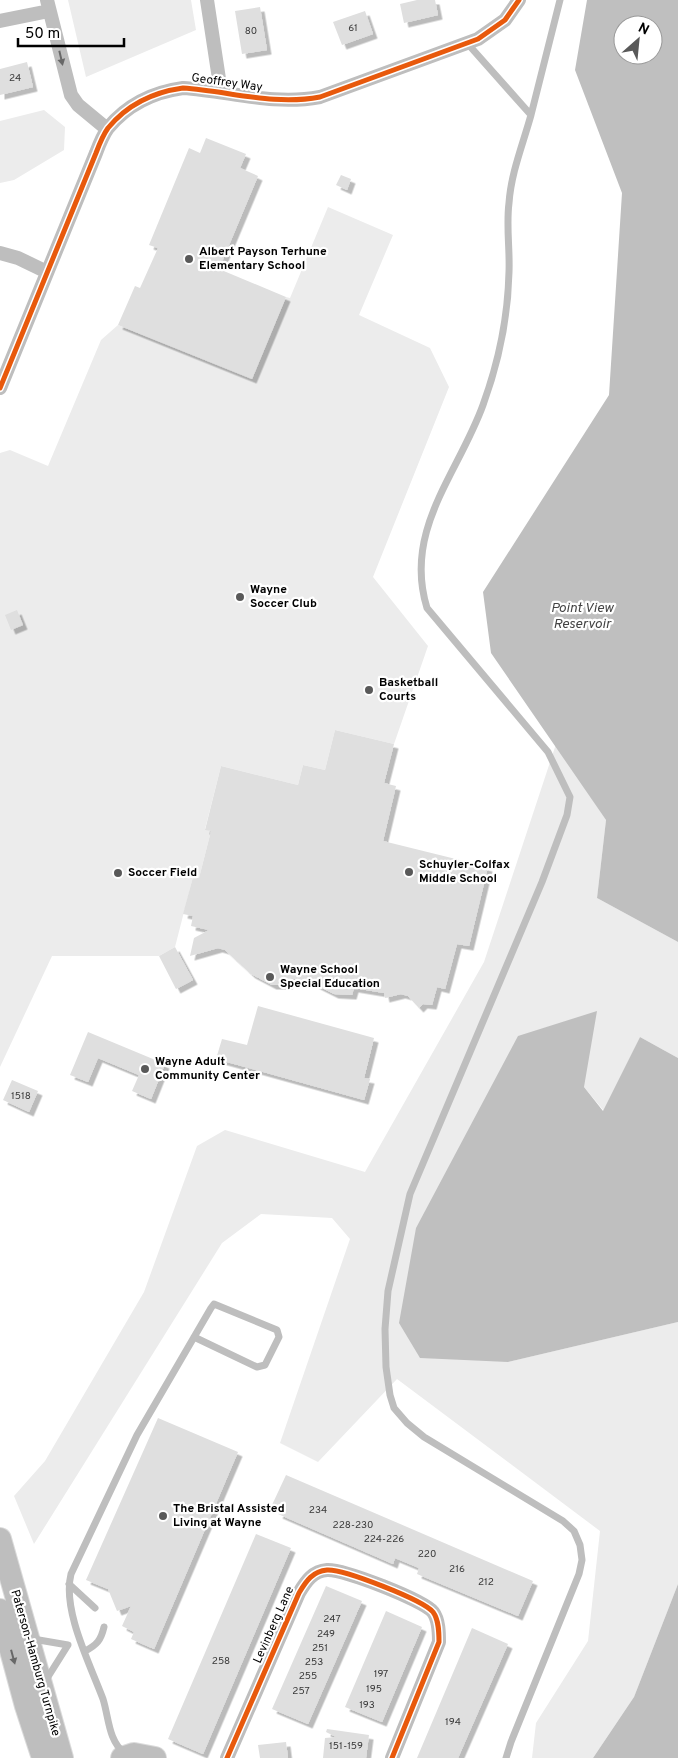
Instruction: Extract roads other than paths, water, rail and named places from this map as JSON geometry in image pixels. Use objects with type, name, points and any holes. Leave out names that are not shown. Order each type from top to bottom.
[{"type":"main road","name":"Paterson-Hamburg Turnpike","points":[[0,1539],[62,1758]]},
{"type":"main road","name":"Paterson-Hamburg Turnpike","points":[[0,1610],[26,1706],[43,1758]]},
{"type":"main road","points":[[125,1757],[134,1754],[155,1758]]},
{"type":"street","points":[[207,0],[221,92]]},
{"type":"street","name":"Geoffrey Way","points":[[0,388],[107,129],[137,103],[164,92],[183,88],[280,101],[299,101],[320,96],[467,44],[492,31],[505,20],[519,0]]},
{"type":"street","points":[[0,21],[48,5],[71,95],[78,105],[107,129]]},
{"type":"street","points":[[0,253],[18,258],[48,272]]},
{"type":"street","name":"Levinberg Lane","points":[[227,1758],[298,1592],[314,1574],[327,1570],[340,1571],[368,1580],[425,1605],[434,1613],[438,1626],[439,1642],[392,1758]]},
{"type":"lane","points":[[506,1758],[579,1574],[582,1560],[580,1545],[574,1531],[548,1510],[424,1437],[407,1423],[394,1408],[390,1395],[385,1329],[388,1291],[410,1194],[542,882],[568,815],[570,797],[548,752],[427,608],[421,589],[420,562],[425,538],[438,498],[483,405],[503,327],[510,271],[508,204],[512,181],[560,0]]},
{"type":"lane","points":[[467,44],[531,115]]},
{"type":"lane","points":[[125,1757],[111,1735],[104,1701],[81,1640],[71,1602],[69,1584],[96,1520],[137,1435],[194,1337],[214,1304],[277,1330],[279,1337],[265,1365],[257,1367],[194,1337]]},
{"type":"lane","points":[[69,1584],[95,1608]]},
{"type":"lane","points":[[85,1651],[102,1639],[104,1627]]},
{"type":"lane","points":[[27,1636],[36,1640],[68,1645],[81,1640]]},
{"type":"lane","points":[[42,1686],[68,1645]]},
{"type":"water","name":"Point View Reservoir","points":[[587,0],[678,0],[678,942],[597,898],[606,820],[491,653],[483,592],[609,395],[622,193],[575,70]]},
{"type":"water","points":[[597,1011],[584,1087],[603,1111],[640,1037],[678,1058],[678,1322],[508,1362],[420,1358],[399,1323],[416,1228],[518,1036]]},
{"type":"water","points":[[678,1584],[678,1758],[593,1758],[634,1697]]},
{"type":"place","name":"Albert Payson Terhune Elementary School","points":[[189,259]]},
{"type":"place","name":"Wayne Soccer Club","points":[[240,597]]},
{"type":"place","name":"Basketball Courts","points":[[369,690]]},
{"type":"place","name":"Schuyler-Colfax Middle School","points":[[409,872]]},
{"type":"place","name":"Soccer Field","points":[[118,873]]},
{"type":"place","name":"Wayne School Special Education","points":[[270,977]]},
{"type":"place","name":"Wayne Adult Community Center","points":[[145,1069]]},
{"type":"place","name":"The Bristal Assisted Living at Wayne","points":[[163,1516]]}]
